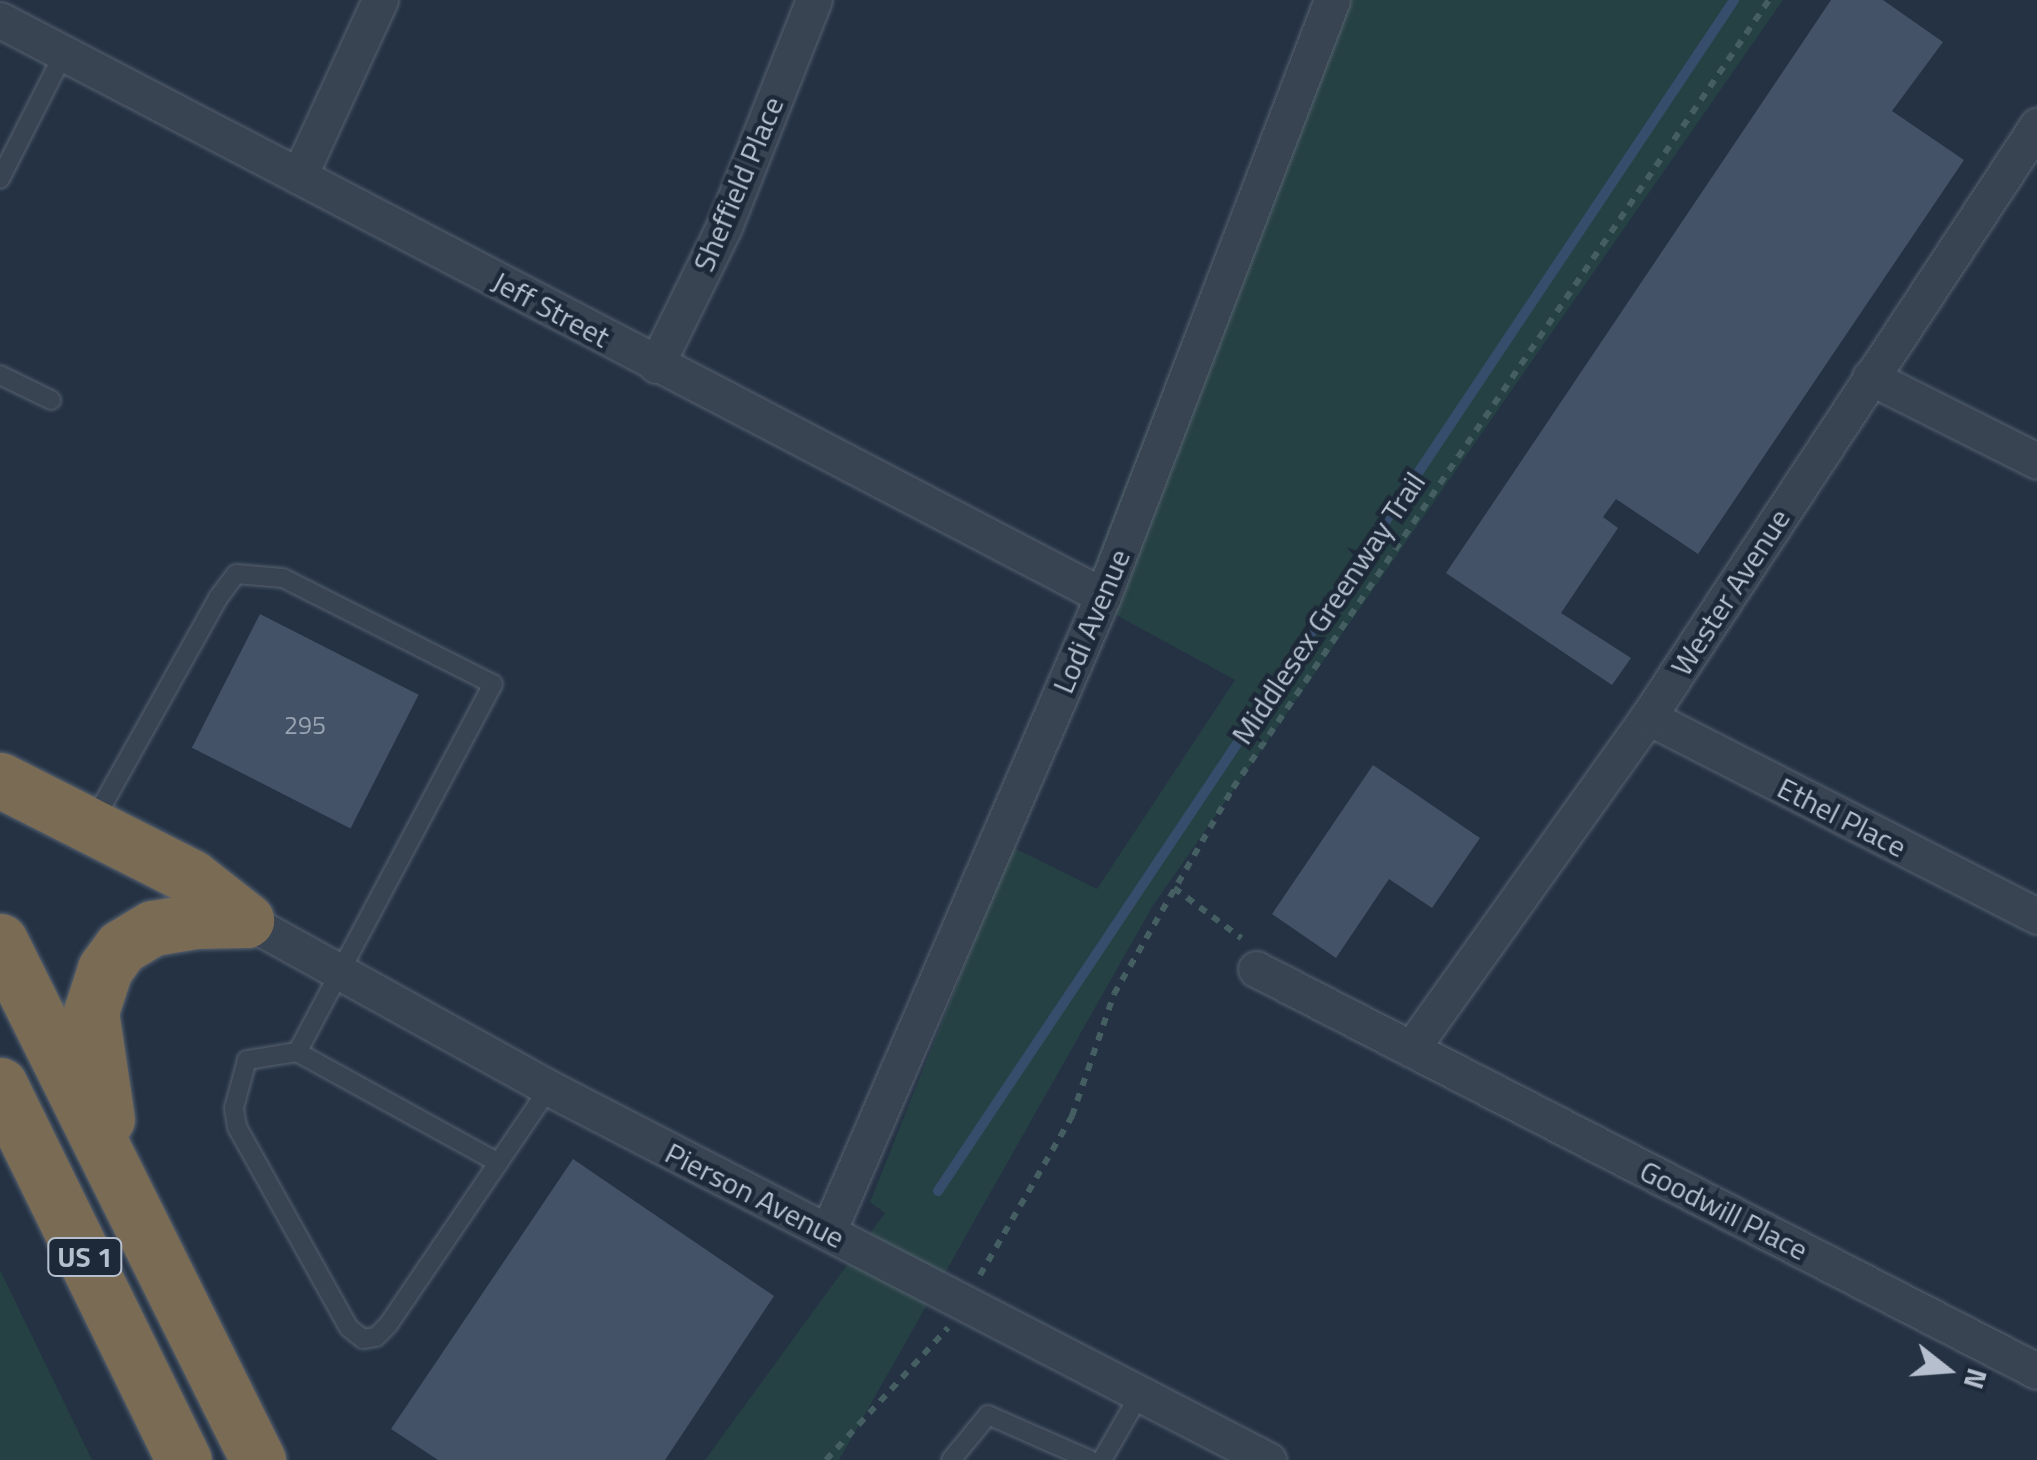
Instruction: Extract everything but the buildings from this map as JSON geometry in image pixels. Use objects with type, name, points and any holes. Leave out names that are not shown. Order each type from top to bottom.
[{"type":"highway","points":[[0,780],[191,877],[246,920]]},
{"type":"highway","points":[[122,1193],[91,1012],[105,968],[121,947],[153,928],[196,920],[246,920]]},
{"type":"highway","name":"US 1","points":[[0,941],[258,1460]]},
{"type":"highway","name":"US 1","points":[[0,1085],[174,1450]]},
{"type":"street","points":[[299,176],[380,0]]},
{"type":"street","name":"Sheffield Place","points":[[656,365],[724,227],[814,0]]},
{"type":"street","name":"Lodi Avenue","points":[[828,1232],[1103,596],[1332,0]]},
{"type":"street","name":"Jeff Street","points":[[0,20],[1103,596]]},
{"type":"street","name":"Wester Avenue","points":[[1411,1049],[1648,718],[2037,126]]},
{"type":"street","points":[[1870,377],[2037,461]]},
{"type":"street","name":"Ethel Place","points":[[1648,718],[2037,916]]},
{"type":"street","name":"Pierson Avenue","points":[[246,920],[343,970],[549,1088],[1268,1460]]},
{"type":"street","name":"Goodwill Place","points":[[1256,970],[2037,1371]]},
{"type":"lane","points":[[0,179],[64,53]]},
{"type":"lane","points":[[0,374],[51,400]]},
{"type":"lane","points":[[90,827],[218,598],[236,574],[282,578],[494,684],[296,1052]]},
{"type":"lane","points":[[498,1163],[296,1052],[247,1060],[234,1108],[238,1126],[349,1328],[363,1339],[376,1336],[388,1325],[549,1088]]},
{"type":"lane","points":[[1102,1460],[1140,1394]]},
{"type":"lane","points":[[951,1460],[988,1415],[1090,1460]]},
{"type":"path","name":"Middlesex Greenway Trail","points":[[981,1273],[1072,1116],[1114,994],[1233,788],[1770,0]]},
{"type":"path","points":[[1174,888],[1256,948],[1256,970]]},
{"type":"path","points":[[826,1460],[938,1343],[956,1316]]},
{"type":"green space","points":[[1316,0],[1783,0],[1152,907],[839,1460],[705,1460],[885,1213],[870,1202],[1012,847],[1097,889],[1235,680],[1082,596]]},
{"type":"green space","points":[[0,1270],[92,1460],[0,1460]]},
{"type":"waterway","points":[[938,1191],[1734,0]]}]
